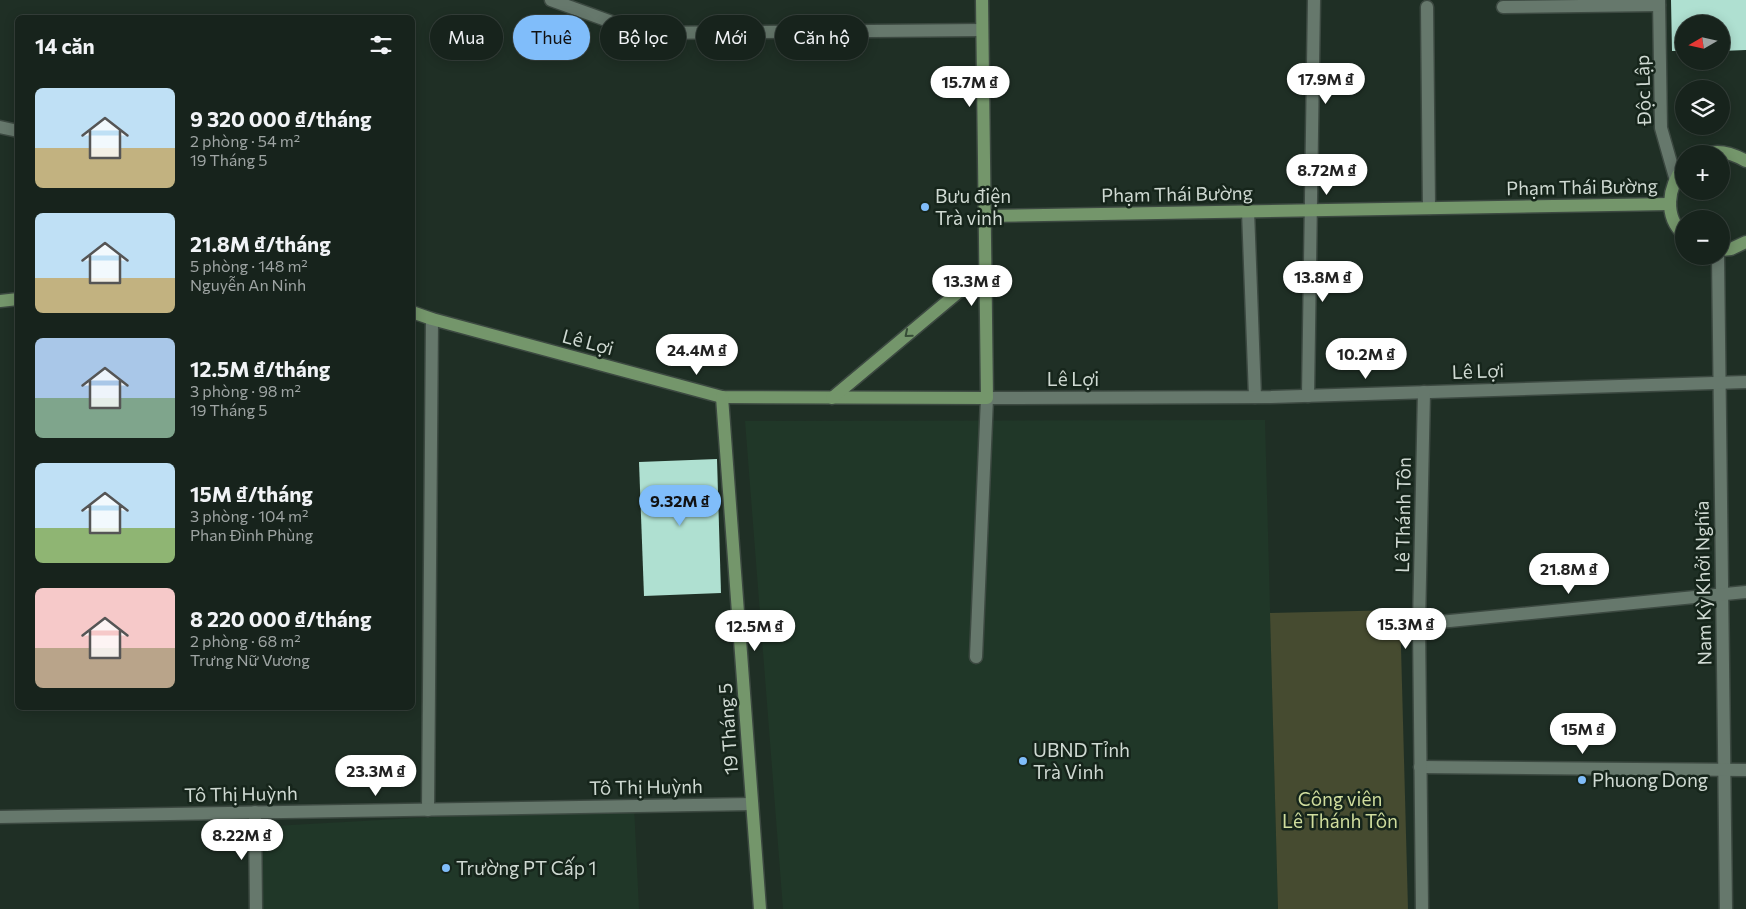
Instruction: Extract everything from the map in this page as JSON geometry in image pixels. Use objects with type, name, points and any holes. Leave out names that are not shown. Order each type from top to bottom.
[{"type":"main road","points":[[982,0],[987,398]]},
{"type":"main road","points":[[1730,154],[1746,161]]},
{"type":"main road","points":[[1675,180],[1669,204],[1675,222]]},
{"type":"main road","name":"Phạm Thái Bường","points":[[986,216],[1669,204]]},
{"type":"main road","points":[[1730,249],[1746,242]]},
{"type":"main road","points":[[832,398],[986,269]]},
{"type":"main road","points":[[0,301],[15,299]]},
{"type":"main road","name":"Lê Lợi","points":[[415,313],[722,397],[987,398]]},
{"type":"main road","name":"19 Tháng 5","points":[[722,397],[760,909]]},
{"type":"street","points":[[554,0],[642,33],[982,30]]},
{"type":"street","points":[[1308,396],[1314,0]]},
{"type":"street","points":[[1503,7],[1659,3]]},
{"type":"street","name":"Độc Lập","points":[[1659,3],[1661,128],[1675,174]]},
{"type":"street","points":[[1426,7],[1429,208]]},
{"type":"street","points":[[0,128],[15,130]]},
{"type":"street","points":[[1248,211],[1255,397]]},
{"type":"street","name":"Nam Kỳ Khởi Nghĩa","points":[[1718,265],[1726,909]]},
{"type":"street","points":[[428,810],[432,319]]},
{"type":"street","name":"Lê Lợi","points":[[987,398],[1308,396],[1746,382]]},
{"type":"street","name":"Lê Thánh Tôn","points":[[1422,909],[1419,624],[1424,392]]},
{"type":"street","points":[[976,657],[987,398]]},
{"type":"street","points":[[1419,624],[1746,592]]},
{"type":"street","points":[[1420,767],[1746,770]]},
{"type":"street","name":"Tô Thị Huỳnh","points":[[0,817],[752,804]]},
{"type":"street","points":[[254,812],[256,909]]},
{"type":"shaded area","name":"UBND Tỉnh Trà Vinh","points":[[1265,420],[1278,909],[783,909],[745,421]]},
{"type":"shaded area","name":"Trường PT Cấp 1","points":[[634,806],[639,909],[256,909],[255,827]]},
{"type":"green space","name":"Công viên Lê Thánh Tôn","points":[[1400,610],[1408,909],[1278,909],[1270,613]]},
{"type":"building","points":[[1671,0],[1746,0],[1746,50],[1730,51],[1730,15],[1675,15],[1675,51],[1672,51]]},
{"type":"building","points":[[717,459],[721,593],[644,596],[639,462]]},
{"type":"place","name":"Bưu điện Trà vinh","points":[[925,207]]},
{"type":"place","name":"UBND Tỉnh Trà Vinh","points":[[1023,761]]},
{"type":"place","name":"Phuong Dong","points":[[1582,780]]},
{"type":"place","name":"Trường PT Cấp 1","points":[[446,868]]}]
